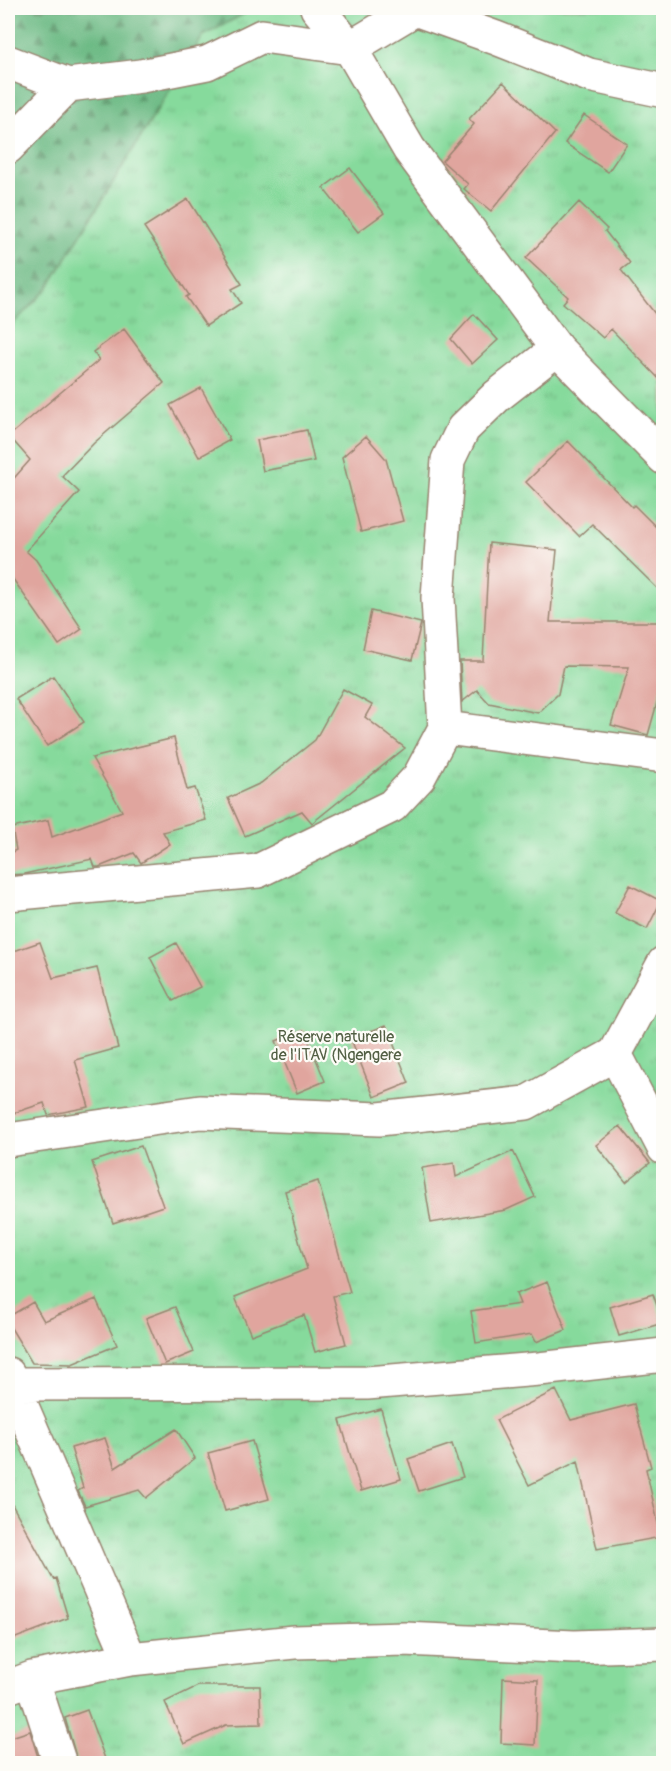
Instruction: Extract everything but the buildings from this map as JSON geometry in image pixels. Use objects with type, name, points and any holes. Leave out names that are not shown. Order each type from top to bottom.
[{"type":"street","points":[[317,8],[350,48],[409,149],[557,349],[663,458]]},
{"type":"street","points":[[8,62],[68,85],[141,76],[207,63],[262,36],[350,48],[415,9],[589,75],[663,91]]},
{"type":"street","points":[[8,147],[68,85]]},
{"type":"street","points":[[8,894],[258,871],[392,806],[419,777],[445,728],[438,598],[448,460],[463,429],[497,396],[557,349]]},
{"type":"street","points":[[445,728],[663,756]]},
{"type":"street","points":[[8,1140],[200,1112],[379,1119],[526,1103],[615,1054],[663,963]]},
{"type":"street","points":[[615,1054],[663,1148]]},
{"type":"street","points":[[130,1659],[9,1381],[367,1383],[539,1369],[663,1355]]},
{"type":"street","points":[[60,1764],[20,1683],[130,1659],[294,1642],[405,1639],[574,1647],[663,1644]]},
{"type":"green space","points":[[8,8],[255,8],[203,36],[48,288],[8,329]]},
{"type":"green space","name":"Réserve naturelle de l'ITAV (Ngengere","points":[[255,8],[663,8],[663,1763],[8,1764],[8,329],[48,288],[203,36]]}]
